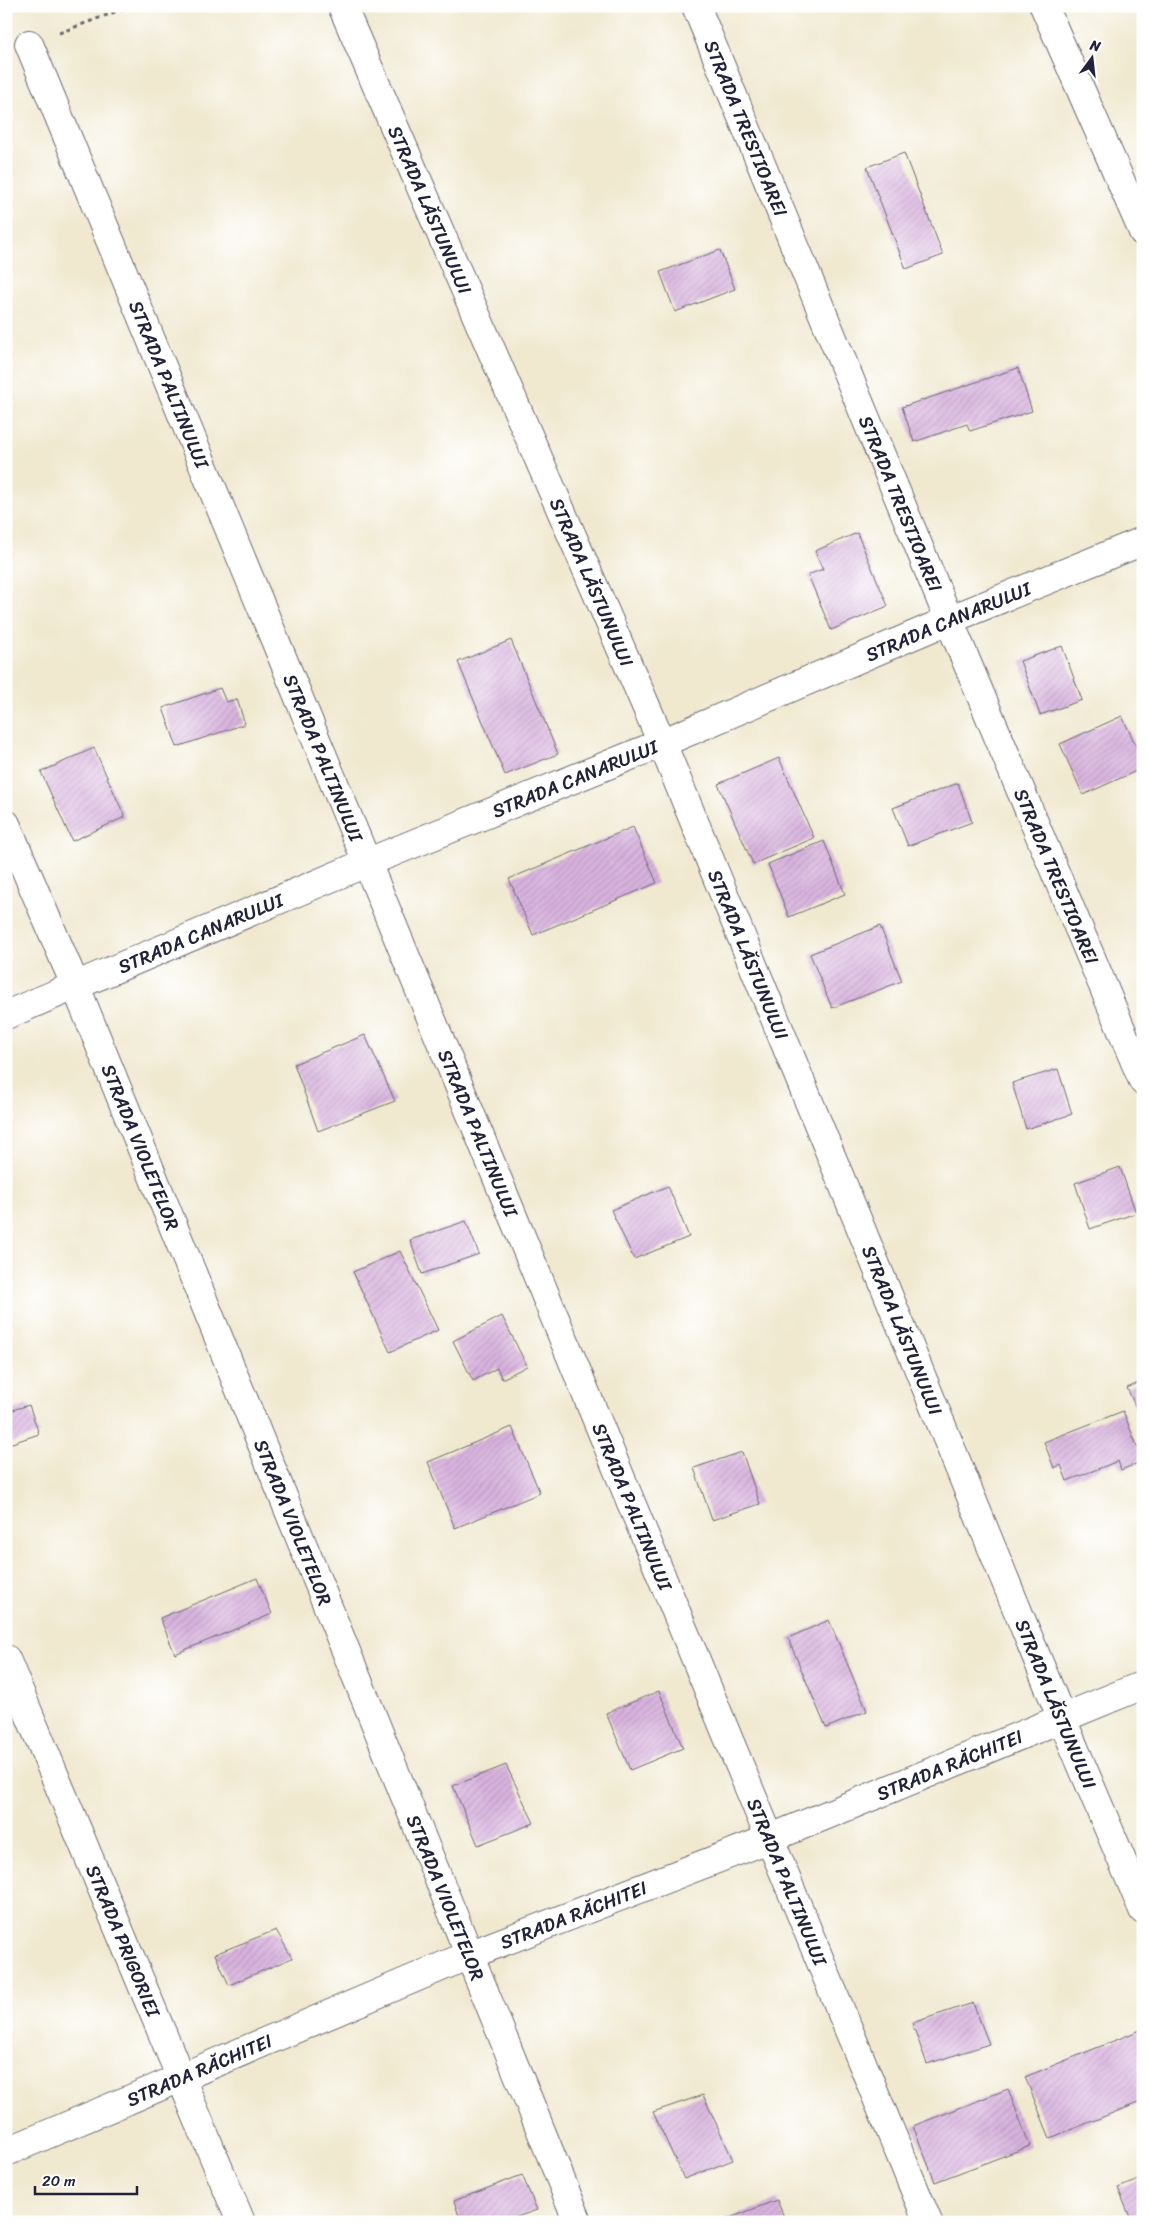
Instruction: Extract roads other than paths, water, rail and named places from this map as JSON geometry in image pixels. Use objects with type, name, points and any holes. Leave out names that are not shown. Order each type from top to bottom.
[{"type":"street","name":"STRADA LĂSTUNULUI","points":[[342,6],[662,743],[1062,1719],[1143,1910]]},
{"type":"street","name":"STRADA TRESTIOAREI","points":[[696,6],[949,620],[1143,1081]]},
{"type":"street","points":[[1044,6],[1143,232]]},
{"type":"street","name":"STRADA PALTINULUI","points":[[29,44],[928,2222]]},
{"type":"street","name":"STRADA CANARULUI","points":[[6,1015],[366,863],[662,743],[949,620],[1143,541]]},
{"type":"street","name":"STRADA VIOLETELOR","points":[[6,824],[76,986],[578,2222]]},
{"type":"street","name":"STRADA PRIGORIEI","points":[[6,1659],[183,2079],[241,2222]]},
{"type":"street","name":"STRADA RĂCHITEI","points":[[6,2152],[183,2079],[469,1955],[771,1838],[1143,1685]]}]
